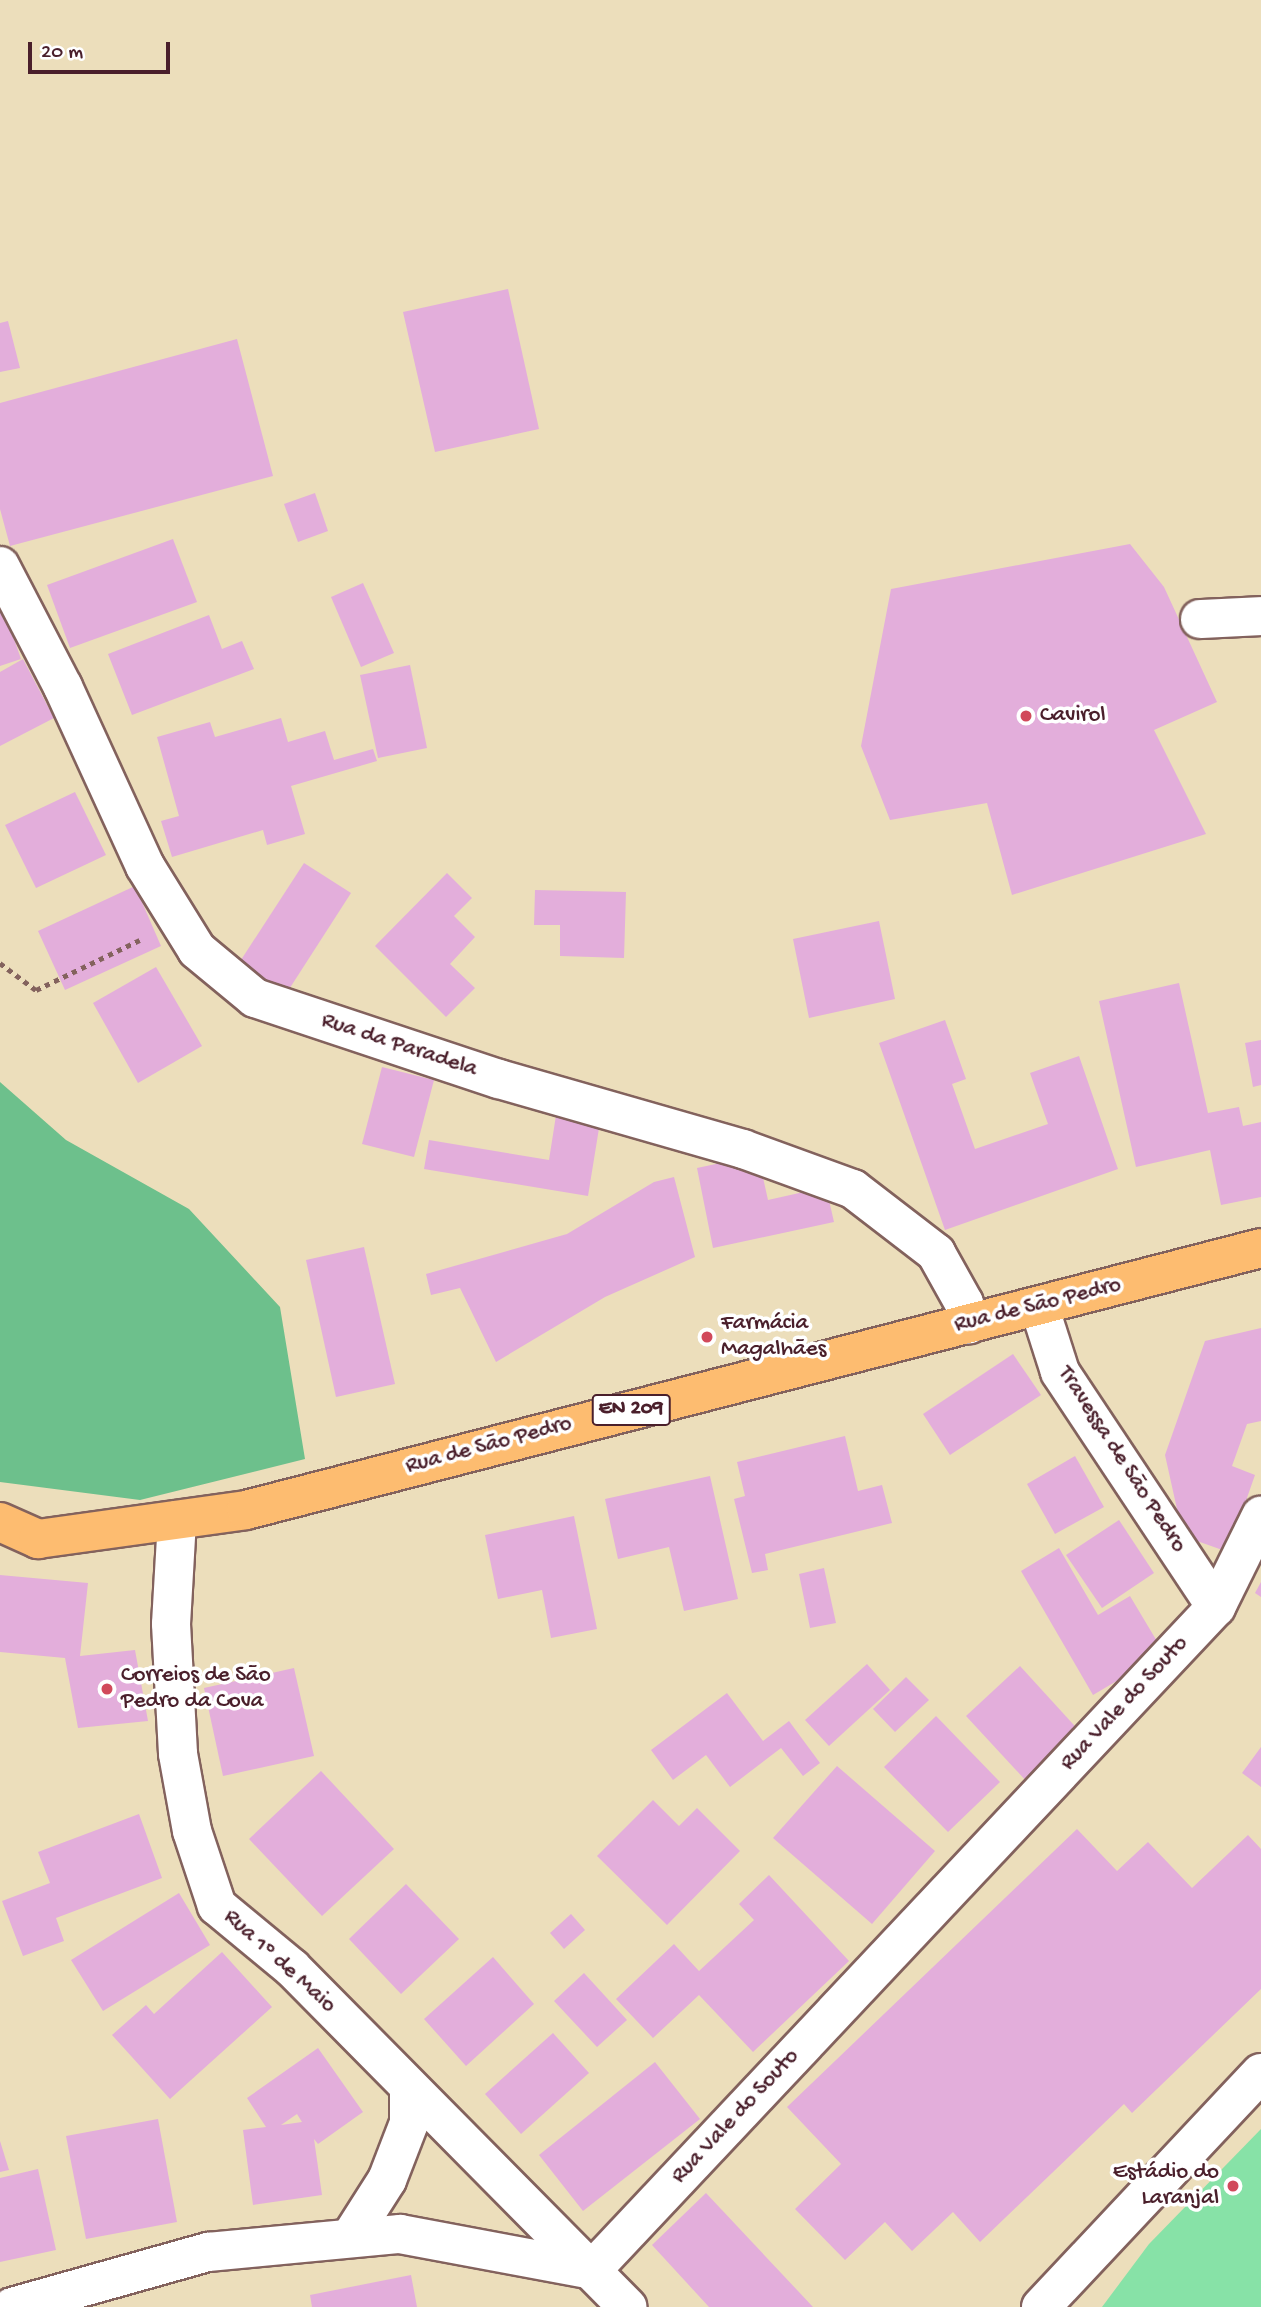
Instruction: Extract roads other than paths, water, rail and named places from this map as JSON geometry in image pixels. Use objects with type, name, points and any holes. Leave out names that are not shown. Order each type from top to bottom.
[{"type":"main road","name":"Rua de São Pedro","points":[[0,1522],[38,1539],[246,1510],[1261,1248]]},
{"type":"street","name":"Rua da Paradela","points":[[0,566],[63,687],[145,866],[197,950],[255,998],[499,1079],[743,1149],[853,1189],[936,1253],[964,1303],[969,1324]]},
{"type":"street","points":[[1200,619],[1261,616]]},
{"type":"street","name":"Travessa de São Pedro","points":[[1039,1306],[1060,1372],[1216,1608]]},
{"type":"street","name":"Rua Vale do Souto","points":[[592,2270],[1216,1608],[1261,1516]]},
{"type":"street","name":"Rua 1º de Maio","points":[[177,1520],[171,1624],[178,1754],[192,1831],[217,1906],[292,1968],[628,2307]]},
{"type":"street","points":[[1041,2307],[1261,2073]]},
{"type":"street","points":[[351,2238],[387,2180],[408,2123],[409,2088]]},
{"type":"street","points":[[12,2307],[208,2252],[400,2234],[592,2270]]},
{"type":"place","name":"Cavirol","points":[[1026,716]]},
{"type":"place","name":"Farmácia Magalhães","points":[[707,1337]]},
{"type":"place","name":"Correios de São Pedro da Cova","points":[[107,1689]]},
{"type":"place","name":"Estádio do Laranjal","points":[[1233,2186]]}]
